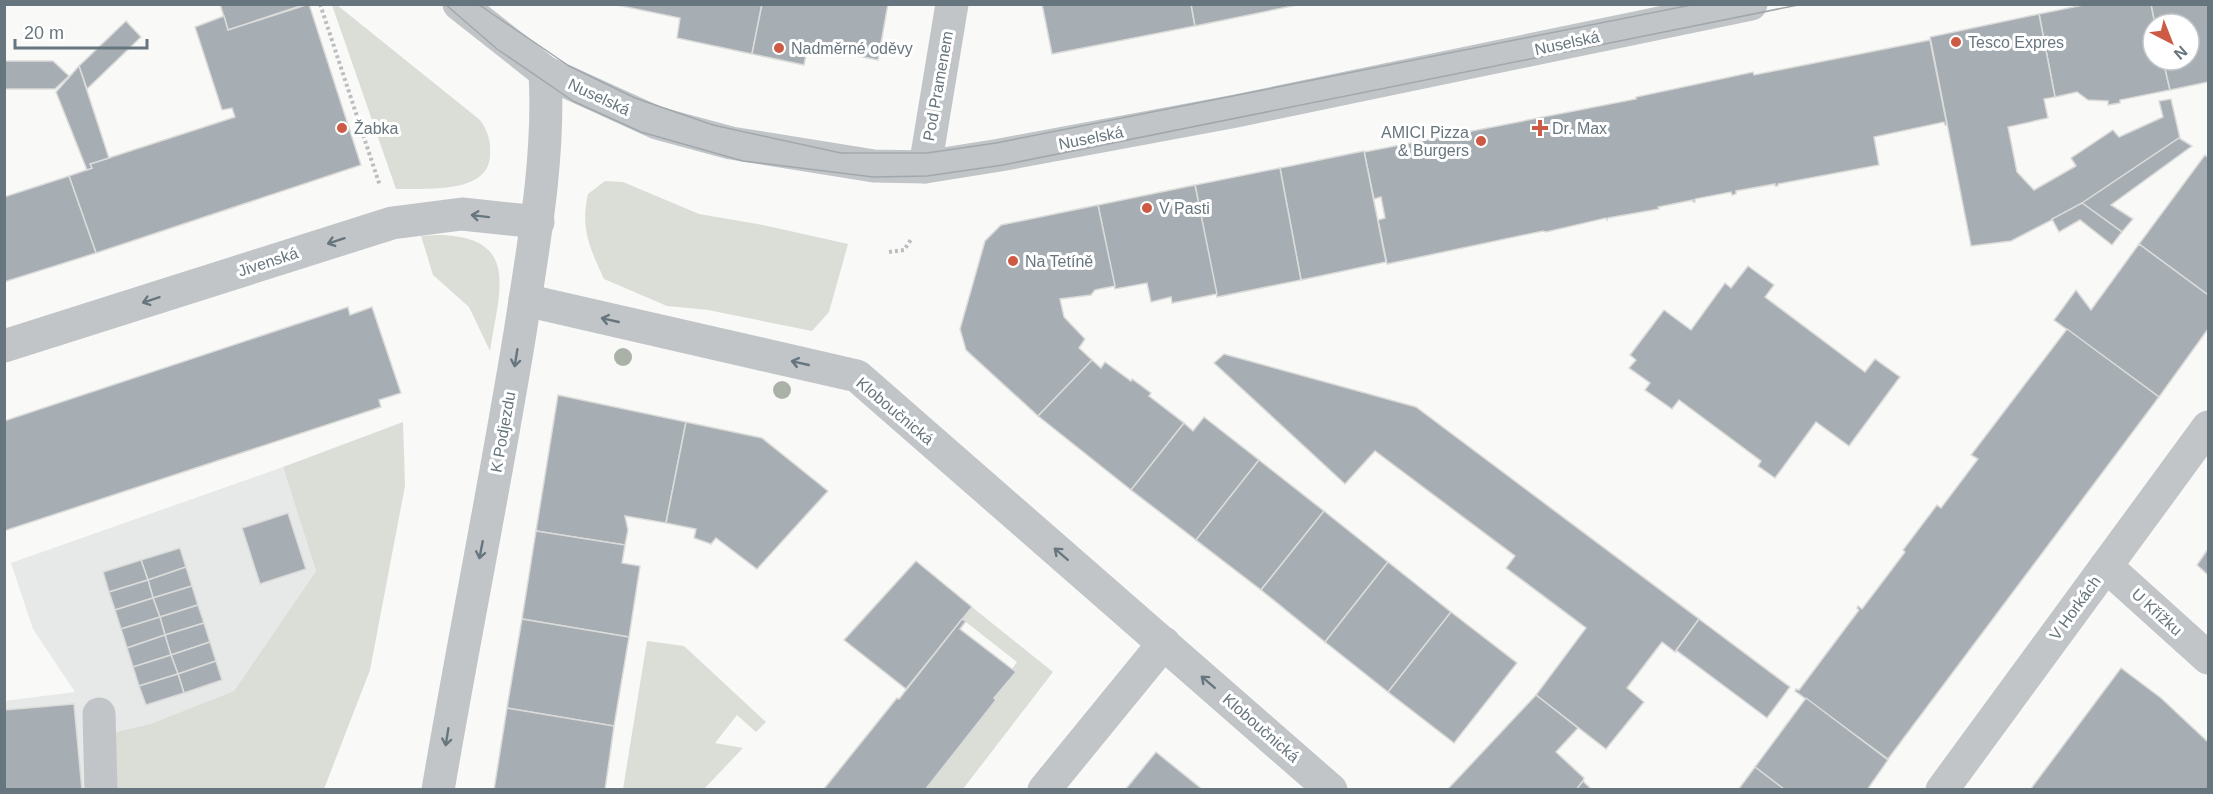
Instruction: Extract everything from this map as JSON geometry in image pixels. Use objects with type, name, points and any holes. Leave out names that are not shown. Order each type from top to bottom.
[{"type":"street","name":"Nuselská","points":[[459,4],[545,72],[657,123],[731,143],[874,166],[925,167],[1236,111],[1694,10],[1750,4]]},
{"type":"street","name":"Pod Pramenem","points":[[925,167],[952,4]]},
{"type":"street","name":"K Podjezdu","points":[[438,789],[511,387],[538,222],[543,161],[545,72]]},
{"type":"street","name":"Jivenská","points":[[4,346],[392,223],[462,214],[538,222]]},
{"type":"street","name":"Kloboučnická","points":[[525,300],[857,376],[1331,789]]},
{"type":"street","name":"V Horkách","points":[[1942,789],[2208,427]]},
{"type":"street","name":"U Křížku","points":[[2106,566],[2208,658]]},
{"type":"street","points":[[1044,789],[1164,644]]},
{"type":"street","points":[[99,714],[101,789]]},
{"type":"path","points":[[320,4],[380,186]]},
{"type":"path","points":[[889,252],[903,250],[912,238]]},
{"type":"shaded area","points":[[332,5],[337,5],[480,120],[488,136],[490,155],[487,168],[479,177],[454,187],[396,189]]},
{"type":"shaded area","points":[[605,181],[623,182],[699,214],[763,225],[848,244],[829,312],[812,331],[708,310],[667,306],[604,279],[591,248],[585,218],[588,194]]},
{"type":"shaded area","points":[[421,236],[463,238],[482,245],[493,256],[498,270],[499,288],[490,351],[469,307],[433,275]]},
{"type":"shaded area","points":[[403,422],[405,486],[370,670],[324,789],[101,789],[99,736],[150,724],[234,691],[316,571],[283,467]]},
{"type":"shaded area","points":[[283,467],[316,571],[234,691],[150,724],[99,736],[101,790],[5,789],[4,701],[75,692],[33,629],[11,563]]},
{"type":"shaded area","points":[[972,607],[1053,672],[963,789],[925,790],[996,700],[994,698],[1015,672],[1012,669],[1017,662],[962,619]]},
{"type":"shaded area","points":[[647,641],[684,646],[766,722],[756,732],[737,715],[715,743],[743,748],[704,789],[623,789]]},
{"type":"building","points":[[220,4],[303,4],[303,5],[228,30]]},
{"type":"building","points":[[309,4],[361,165],[96,253],[69,176],[92,168],[90,164],[235,117],[232,108],[222,110],[195,27],[224,16],[228,30]]},
{"type":"building","points":[[612,4],[762,4],[752,54],[677,38],[680,18]]},
{"type":"building","points":[[762,4],[888,4],[878,60],[808,46],[804,65],[752,54]]},
{"type":"building","points":[[1042,4],[1191,4],[1195,26],[1052,54]]},
{"type":"building","points":[[1191,4],[1302,4],[1195,26]]},
{"type":"building","points":[[2088,4],[2151,4],[2153,12],[2141,12],[2141,72],[2166,72],[2170,90],[2120,100],[2120,103],[2108,105],[2108,101],[2088,100],[2077,92],[2055,97],[2039,14]]},
{"type":"building","points":[[2151,4],[2208,4],[2208,82],[2170,90],[2166,72],[2201,72],[2201,12],[2153,12]]},
{"type":"building","points":[[2039,14],[2055,97],[2044,99],[2048,118],[2008,127],[2017,172],[2034,190],[2076,166],[2071,158],[2113,130],[2119,137],[2163,117],[2159,101],[2171,99],[2180,138],[2077,207],[2011,241],[1971,246],[1930,37]]},
{"type":"building","points":[[126,21],[141,37],[87,89],[79,66]]},
{"type":"building","points":[[1930,40],[1947,125],[1944,122],[1874,137],[1879,165],[1778,184],[1778,186],[1775,184],[1736,191],[1736,194],[1732,195],[1731,192],[1695,199],[1695,202],[1693,200],[1658,207],[1659,209],[1387,264],[1378,220],[1385,218],[1381,197],[1374,199],[1364,152],[1636,99],[1636,97],[1753,72],[1754,75]]},
{"type":"building","points":[[4,61],[53,61],[69,76],[55,89],[4,89]]},
{"type":"building","points":[[79,66],[109,158],[90,164],[92,168],[87,170],[56,92]]},
{"type":"building","points":[[2179,138],[2192,146],[2111,205],[2133,219],[2122,232],[2082,203]]},
{"type":"building","points":[[1364,151],[1386,262],[1301,280],[1280,168]]},
{"type":"building","points":[[2205,155],[2208,158],[2208,295],[2139,244]]},
{"type":"building","points":[[1280,168],[1301,280],[1217,297],[1195,185]]},
{"type":"building","points":[[69,176],[96,253],[4,282],[4,197]]},
{"type":"building","points":[[1195,185],[1217,294],[1172,303],[1171,297],[1151,302],[1147,283],[1115,289],[1098,205]]},
{"type":"building","points":[[2082,203],[2122,232],[2112,245],[2080,220],[2059,232],[2052,219]]},
{"type":"building","points":[[1098,205],[1115,286],[1095,290],[1091,295],[1060,299],[1064,317],[1085,339],[1079,348],[1092,360],[1038,416],[966,350],[960,329],[985,241],[1001,225]]},
{"type":"building","points":[[2139,244],[2208,295],[2208,329],[2159,397],[2054,320],[2076,290],[2091,310]]},
{"type":"building","points":[[1748,266],[1774,285],[1765,297],[1865,372],[1875,359],[1900,377],[1849,446],[1816,422],[1775,478],[1758,466],[1761,461],[1679,400],[1672,409],[1645,390],[1650,383],[1629,368],[1636,360],[1630,355],[1664,310],[1691,330],[1725,283],[1731,288]]},
{"type":"building","points":[[348,307],[350,315],[372,307],[401,393],[379,400],[381,407],[4,531],[4,421]]},
{"type":"building","points":[[2067,329],[2159,397],[1888,759],[1795,691],[1799,690],[1859,610],[1858,606],[1862,609],[1937,505],[1941,508],[1978,459],[1971,455]]},
{"type":"building","points":[[1224,354],[1416,407],[1699,619],[1675,652],[1662,642],[1627,688],[1644,702],[1606,749],[1536,695],[1586,628],[1506,568],[1515,556],[1375,451],[1345,484],[1214,363]]},
{"type":"building","points":[[1092,360],[1101,368],[1105,362],[1131,381],[1132,379],[1151,393],[1149,396],[1184,423],[1131,490],[1038,416]]},
{"type":"building","points":[[558,395],[686,422],[666,523],[625,516],[628,530],[625,545],[536,531]]},
{"type":"building","points":[[1204,417],[1259,460],[1196,540],[1131,490],[1184,423],[1193,431]]},
{"type":"building","points":[[686,422],[762,438],[828,491],[757,569],[716,538],[711,544],[694,538],[696,529],[666,523]]},
{"type":"building","points":[[1259,460],[1324,511],[1261,590],[1196,540]]},
{"type":"building","points":[[1324,511],[1388,562],[1325,642],[1261,590]]},
{"type":"building","points":[[288,513],[306,569],[260,584],[242,528]]},
{"type":"building","points":[[536,531],[625,545],[622,563],[640,566],[629,637],[522,619]]},
{"type":"building","points":[[180,548],[186,567],[148,580],[141,560]]},
{"type":"building","points":[[2208,549],[2208,575],[2197,565]]},
{"type":"building","points":[[141,560],[148,580],[109,592],[103,572]]},
{"type":"building","points":[[916,561],[972,607],[906,689],[844,640]]},
{"type":"building","points":[[1388,562],[1451,612],[1388,692],[1325,642]]},
{"type":"building","points":[[186,567],[192,586],[153,598],[148,580]]},
{"type":"building","points":[[148,580],[153,598],[115,610],[109,592]]},
{"type":"building","points":[[192,586],[198,605],[160,617],[153,598]]},
{"type":"building","points":[[153,598],[160,617],[121,629],[115,610]]},
{"type":"building","points":[[198,605],[204,623],[165,635],[160,617]]},
{"type":"building","points":[[1451,612],[1517,663],[1454,743],[1388,692]]},
{"type":"building","points":[[160,617],[165,635],[127,648],[121,629]]},
{"type":"building","points":[[522,619],[629,637],[614,726],[507,708]]},
{"type":"building","points":[[962,619],[966,621],[960,629],[1016,672],[925,790],[823,790],[897,698],[899,699]]},
{"type":"building","points":[[1699,619],[1790,687],[1767,718],[1677,651],[1675,652]]},
{"type":"building","points":[[204,623],[210,642],[171,655],[165,635]]},
{"type":"building","points":[[165,635],[171,655],[133,667],[127,648]]},
{"type":"building","points":[[210,642],[216,661],[178,674],[171,655]]},
{"type":"building","points":[[171,655],[178,674],[139,686],[133,667]]},
{"type":"building","points":[[216,661],[222,680],[184,693],[178,674]]},
{"type":"building","points":[[2121,668],[2161,698],[2208,742],[2208,790],[2030,790]]},
{"type":"building","points":[[178,674],[184,693],[146,705],[139,686]]},
{"type":"building","points":[[1536,695],[1578,728],[1556,752],[1584,778],[1576,790],[1447,790]]},
{"type":"building","points":[[1806,698],[1888,760],[1867,790],[1785,790],[1755,767]]},
{"type":"building","points":[[74,704],[82,790],[4,790],[4,710]]},
{"type":"building","points":[[507,708],[614,726],[605,790],[494,790]]},
{"type":"building","points":[[1156,752],[1203,790],[1125,790]]},
{"type":"building","points":[[1755,767],[1785,790],[1738,790]]},
{"type":"building","points":[[1583,781],[1592,790],[1576,790]]},
{"type":"tram line","points":[[445,4],[497,49],[573,101],[641,132],[743,161],[873,177],[927,176],[1003,165],[1803,4]]},
{"type":"tram line","points":[[478,4],[569,66],[635,98],[713,125],[841,153],[927,153],[996,143],[1696,4]]},
{"type":"place","name":"Tesco Expres","points":[[1956,42]]},
{"type":"place","name":"Nadměrné oděvy","points":[[779,48]]},
{"type":"place","name":"Žabka","points":[[342,128]]},
{"type":"place","name":"Dr. Max","points":[[1540,128]]},
{"type":"place","name":"AMICI Pizza & Burgers","points":[[1481,141]]},
{"type":"place","name":"V Pasti","points":[[1147,208]]},
{"type":"place","name":"Na Tetíně","points":[[1013,261]]}]
